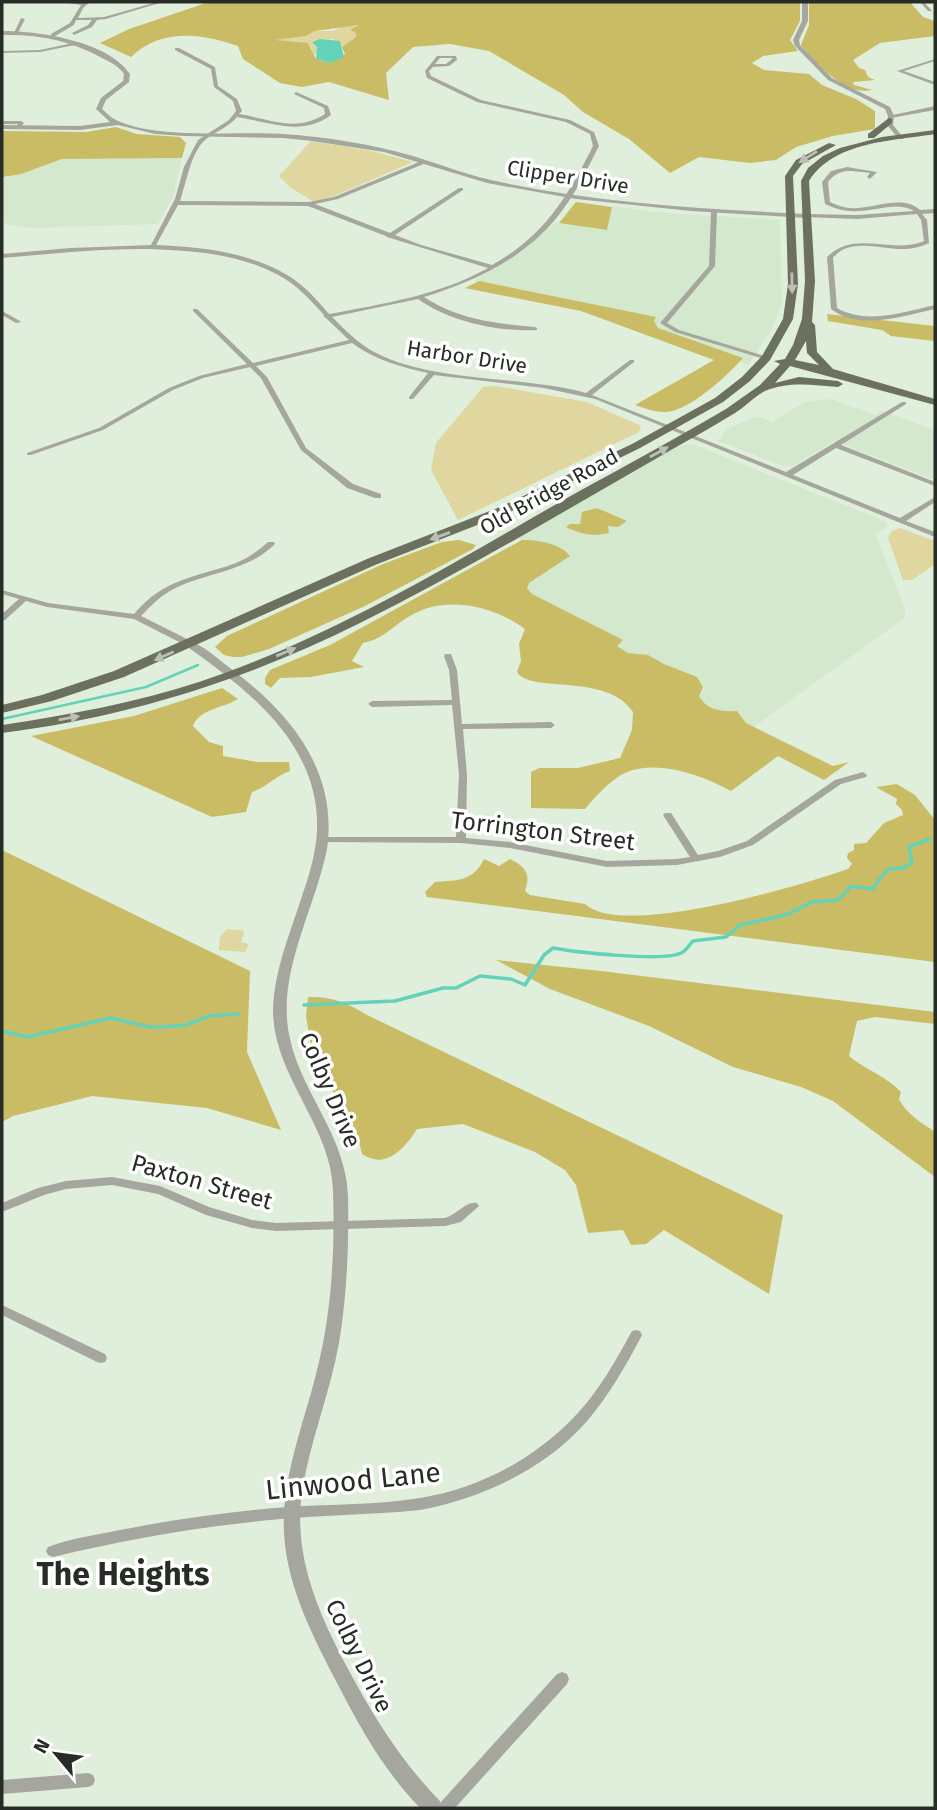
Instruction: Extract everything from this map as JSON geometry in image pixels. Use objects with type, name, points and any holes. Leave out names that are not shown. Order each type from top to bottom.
[{"type":"main road","points":[[872,136],[890,118]]},
{"type":"main road","name":"Old Bridge Road","points":[[2,729],[104,711],[170,695],[232,674],[351,623],[689,435],[756,393],[786,364],[802,338],[808,317],[805,181],[816,164],[849,148],[935,125]]},
{"type":"main road","name":"Old Bridge Road","points":[[2,709],[83,687],[190,644],[328,580],[505,510],[670,428],[727,394],[766,358],[783,332],[791,305],[793,284],[789,176],[794,166],[827,147],[872,136],[935,132]]},
{"type":"main road","points":[[808,317],[814,356],[822,364],[850,378]]},
{"type":"main road","points":[[766,358],[786,364],[803,364],[935,402]]},
{"type":"main road","points":[[786,364],[795,371],[935,413]]},
{"type":"main road","points":[[756,393],[795,380],[838,384]]},
{"type":"main road","points":[[505,510],[532,523]]},
{"type":"street","points":[[53,35],[67,28],[86,3],[63,2]]},
{"type":"street","points":[[76,19],[95,19],[161,2]]},
{"type":"street","points":[[805,2],[805,21],[796,40],[797,45],[830,79],[888,108],[898,135]]},
{"type":"street","points":[[922,2],[930,10]]},
{"type":"street","points":[[16,32],[23,19]]},
{"type":"street","points":[[74,34],[90,26],[95,19]]},
{"type":"street","points":[[2,33],[53,35],[78,43],[126,71],[126,82],[113,94],[107,107],[120,122]]},
{"type":"street","points":[[2,52],[40,51],[78,43]]},
{"type":"street","points":[[152,248],[176,203],[190,160],[201,140],[228,123],[239,111],[236,102],[215,84],[213,68],[177,49]]},
{"type":"street","points":[[935,60],[899,71],[935,84]]},
{"type":"street","points":[[326,316],[421,298],[452,288],[495,265],[543,229],[570,195],[596,146],[592,133],[568,121],[471,98],[432,80],[427,71],[430,66]]},
{"type":"street","points":[[237,115],[292,126],[315,123],[327,116],[326,107],[296,93]]},
{"type":"street","points":[[890,118],[935,108]]},
{"type":"street","name":"Clipper Drive","points":[[2,124],[19,127],[79,128],[120,122],[152,132],[238,134],[332,141],[424,162],[488,181],[650,207],[714,212],[872,217],[935,211]]},
{"type":"street","points":[[228,123],[227,129],[238,134]]},
{"type":"street","points":[[176,203],[309,204],[336,198],[424,162]]},
{"type":"street","points":[[870,177],[874,172],[847,169],[833,172],[825,182],[827,204],[849,210],[878,209],[902,202],[918,212],[927,223],[928,240],[925,244],[912,247],[844,247],[832,254],[834,309],[846,315],[886,318],[935,307]]},
{"type":"street","points":[[389,236],[461,189]]},
{"type":"street","points":[[309,204],[318,210],[389,236],[495,265]]},
{"type":"street","points":[[714,212],[712,266],[663,323],[677,331],[766,358]]},
{"type":"street","name":"Harbor Drive","points":[[2,256],[85,248],[152,248],[215,253],[268,267],[296,284],[351,341],[383,359],[433,372],[547,386],[587,395],[935,535]]},
{"type":"street","points":[[421,298],[450,316],[468,322],[535,329]]},
{"type":"street","points":[[195,310],[271,387],[303,449],[350,486],[378,496]]},
{"type":"street","points":[[2,313],[18,322]]},
{"type":"street","points":[[29,454],[101,429],[186,383],[250,364],[351,341]]},
{"type":"street","points":[[587,395],[632,361]]},
{"type":"street","points":[[411,398],[433,372]]},
{"type":"street","points":[[787,475],[904,403]]},
{"type":"street","points":[[836,445],[935,484]]},
{"type":"street","points":[[901,521],[935,499]]},
{"type":"street","points":[[136,617],[147,604],[170,588],[255,557],[271,544]]},
{"type":"street","name":"Colby Drive","points":[[2,592],[24,599],[136,617],[190,644],[232,674],[278,717],[303,750],[320,796],[322,840],[316,871],[282,983],[279,1007],[284,1049],[333,1147],[340,1188],[339,1279],[332,1333],[299,1466],[292,1513],[299,1578],[323,1639],[376,1739],[391,1762],[433,1808]]},
{"type":"street","points":[[2,618],[24,599]]},
{"type":"street","points":[[448,656],[453,670],[463,775],[461,840]]},
{"type":"street","points":[[372,704],[456,702]]},
{"type":"street","points":[[458,727],[551,725]]},
{"type":"street","name":"Torrington Street","points":[[322,840],[461,840],[510,845],[607,864],[654,864],[696,859],[750,843],[838,782],[863,775]]},
{"type":"street","points":[[668,815],[696,859]]},
{"type":"street","name":"Paxton Street","points":[[2,1208],[42,1191],[66,1185],[112,1181],[160,1190],[206,1211],[252,1224],[276,1227],[445,1222],[466,1214],[473,1206]]},
{"type":"street","points":[[2,1310],[101,1358]]},
{"type":"street","name":"Linwood Lane","points":[[53,1551],[166,1526],[421,1503],[473,1489],[503,1477],[555,1443],[597,1398],[636,1335]]},
{"type":"street","points":[[445,1808],[562,1679]]},
{"type":"street","points":[[2,1787],[88,1780]]},
{"type":"shaded area","points":[[209,2],[800,2],[800,21],[790,40],[798,51],[763,56],[752,63],[764,70],[809,74],[822,85],[856,99],[875,111],[875,129],[833,136],[796,147],[776,160],[750,163],[699,157],[670,173],[629,139],[583,112],[564,95],[489,51],[450,44],[413,47],[386,73],[389,100],[329,82],[302,87],[280,83],[243,59],[238,46],[210,38],[168,37],[142,48],[131,57],[100,43],[129,29]],"holes":[[[359,25],[350,30],[356,33],[356,37],[342,47],[345,54],[330,63],[316,59],[308,43],[276,40]]]},
{"type":"shaded area","points":[[809,2],[910,2],[923,17],[935,21],[935,36],[880,43],[853,60],[859,68],[865,70],[868,77],[875,80],[853,82],[854,85],[872,90],[862,91],[832,77],[801,45],[809,25]]},
{"type":"shaded area","points":[[343,26],[360,26],[350,30],[356,33],[356,37],[342,47],[333,39],[312,41],[317,47],[316,55],[311,52],[312,48],[308,44],[276,40],[306,36],[315,31],[333,31]]},
{"type":"shaded area","points":[[116,127],[137,134],[180,137],[186,143],[182,158],[62,159],[21,174],[2,177],[2,131],[86,132]]},
{"type":"shaded area","points":[[311,141],[372,151],[413,162],[332,197],[314,202],[291,188],[279,176]]},
{"type":"shaded area","points":[[182,158],[173,196],[158,224],[32,228],[2,223],[2,177],[21,174],[62,159]]},
{"type":"shaded area","points":[[576,202],[612,207],[607,230],[559,223]]},
{"type":"shaded area","points":[[612,206],[653,212],[780,220],[782,303],[773,328],[748,365],[637,326],[646,317],[474,281],[524,250],[555,223],[607,230]]},
{"type":"shaded area","points":[[479,281],[656,317],[654,321],[658,328],[743,358],[720,381],[681,408],[667,412],[635,405],[714,360],[581,311],[465,288]]},
{"type":"shaded area","points":[[827,314],[935,326],[935,341],[891,336],[882,330],[828,321]]},
{"type":"shaded area","points":[[496,386],[587,402],[641,426],[639,432],[458,520],[431,470],[436,443],[483,387]]},
{"type":"shaded area","points":[[832,399],[875,415],[882,411],[935,430],[935,480],[834,441],[795,465],[786,467],[718,441],[727,429],[757,416],[772,422],[805,402]]},
{"type":"shaded area","points":[[692,444],[887,522],[887,527],[876,534],[906,612],[903,619],[744,734],[446,582],[521,541],[518,538],[600,488],[679,446]]},
{"type":"shaded area","points":[[597,508],[627,521],[618,527],[608,526],[609,533],[597,535],[566,527],[580,524],[582,512]]},
{"type":"shaded area","points":[[900,528],[935,541],[935,564],[912,580],[903,580],[888,538],[892,531]]},
{"type":"shaded area","points":[[459,540],[476,545],[365,606],[269,649],[233,657],[224,655],[215,647],[227,636],[383,564],[442,542]]},
{"type":"shaded area","points":[[522,540],[548,543],[561,548],[570,556],[529,583],[527,588],[532,594],[623,640],[617,646],[628,653],[648,655],[697,677],[703,687],[699,696],[710,707],[737,711],[746,723],[833,766],[849,762],[824,780],[778,756],[731,791],[706,779],[677,770],[634,770],[611,782],[585,809],[531,808],[531,772],[539,768],[578,768],[620,758],[632,730],[633,712],[621,700],[606,692],[525,678],[517,672],[521,661],[519,644],[525,629],[499,614],[469,606],[454,604],[424,609],[382,636],[363,643],[352,661],[364,667],[311,677],[280,678],[271,688],[265,684],[270,670],[330,645]]},
{"type":"shaded area","points":[[222,688],[238,699],[206,712],[193,726],[209,742],[223,746],[223,756],[257,762],[289,762],[290,771],[252,792],[246,812],[212,817],[31,736],[134,716]]},
{"type":"shaded area","points":[[897,784],[915,795],[935,820],[935,962],[427,897],[425,892],[435,882],[469,876],[480,867],[484,859],[499,866],[510,859],[526,872],[525,891],[530,895],[585,904],[605,913],[635,916],[713,906],[848,869],[852,864],[847,858],[848,853],[854,850],[854,844],[866,843],[884,823],[903,815],[896,804],[897,799],[876,787]]},
{"type":"shaded area","points":[[2,850],[250,971],[247,1052],[281,1130],[207,1108],[92,1096],[13,1116],[2,1122]]},
{"type":"shaded area","points":[[227,929],[242,930],[244,933],[241,942],[249,944],[245,952],[219,950],[220,937]]},
{"type":"shaded area","points":[[496,960],[935,1012],[935,1024],[875,1017],[857,1021],[849,1056],[896,1087],[901,1092],[899,1099],[906,1110],[935,1132],[935,1177],[833,1101],[801,1087],[733,1067],[649,1026],[550,989]]},
{"type":"shaded area","points":[[308,997],[332,999],[346,1004],[783,1215],[769,1294],[664,1230],[646,1244],[631,1245],[623,1230],[588,1233],[576,1185],[565,1170],[535,1152],[463,1124],[417,1129],[400,1150],[387,1158],[379,1160],[362,1154],[356,1130],[341,1109],[311,1046],[306,1016]]},
{"type":"water","points":[[320,39],[340,41],[344,57],[330,63],[316,59],[317,47],[312,42]]},
{"type":"waterway","points":[[2,719],[146,687],[198,665]]},
{"type":"waterway","points":[[304,1005],[395,1001],[443,988],[456,988],[480,976],[511,979],[525,985],[544,955],[553,948],[598,954],[671,956],[681,953],[693,941],[726,937],[740,925],[786,915],[812,902],[838,900],[851,886],[872,889],[888,869],[903,868],[912,862],[909,847],[930,839]]},
{"type":"waterway","points":[[2,1031],[27,1037],[111,1018],[150,1027],[163,1027],[186,1025],[209,1016],[239,1014]]},
{"type":"district","name":"The Heights","points":[[123,1574]]}]
